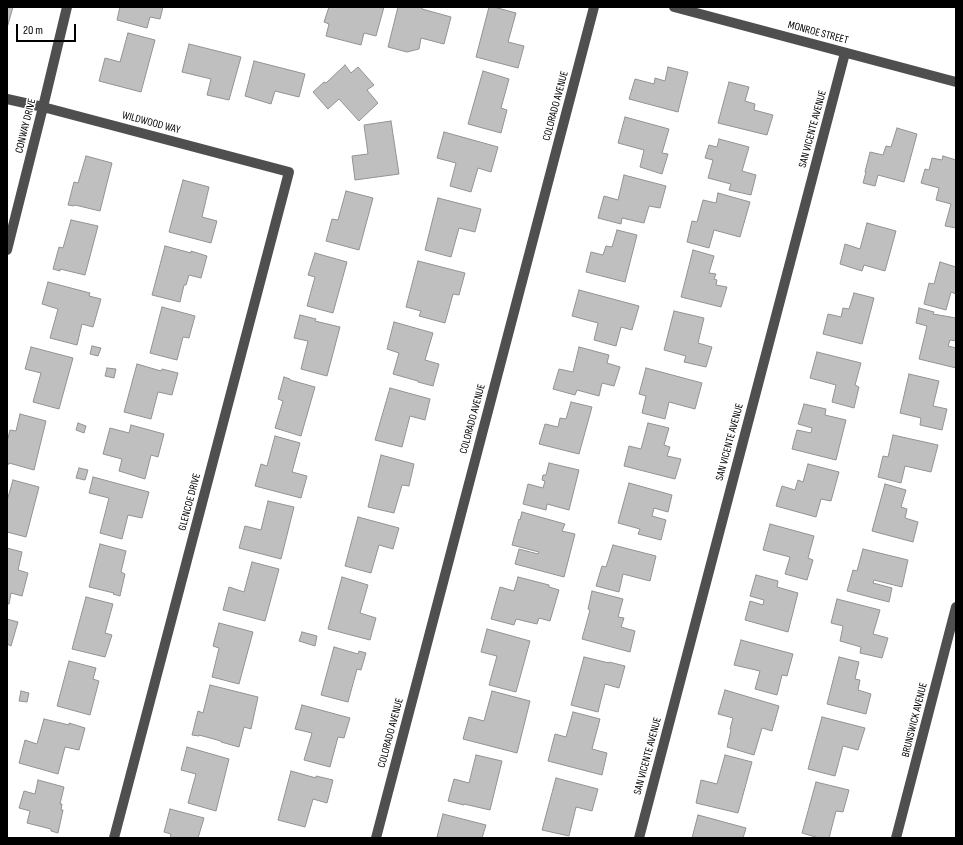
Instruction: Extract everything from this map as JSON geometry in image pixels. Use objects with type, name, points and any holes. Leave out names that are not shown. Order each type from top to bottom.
[{"type":"street","name":"CONWAY DRIVE","points":[[7,250],[67,7]]},
{"type":"street","name":"COLORADO AVENUE","points":[[376,838],[594,7]]},
{"type":"street","name":"MONROE STREET","points":[[674,7],[956,82]]},
{"type":"street","name":"SAN VICENTE AVENUE","points":[[639,838],[845,53]]},
{"type":"street","name":"WILDWOOD WAY","points":[[7,99],[43,107],[289,172]]},
{"type":"street","name":"GLENCOE DRIVE","points":[[114,838],[289,172]]},
{"type":"street","name":"BRUNSWICK AVENUE","points":[[896,838],[956,607]]},
{"type":"building","points":[[7,7],[13,7],[7,28]]},
{"type":"building","points":[[120,7],[163,7],[160,19],[150,17],[147,28],[117,20]]},
{"type":"building","points":[[329,7],[384,7],[376,36],[364,33],[361,45],[326,36],[329,24],[324,22]]},
{"type":"building","points":[[398,7],[422,7],[422,9],[451,17],[444,44],[421,38],[419,49],[407,52],[388,47]]},
{"type":"building","points":[[489,7],[516,13],[508,42],[524,46],[518,68],[476,57]]},
{"type":"building","points":[[128,33],[155,40],[141,92],[99,81],[105,58],[120,62]]},
{"type":"building","points":[[189,44],[241,57],[229,100],[207,95],[211,79],[182,72]]},
{"type":"building","points":[[254,61],[305,74],[299,97],[275,91],[271,104],[245,96]]},
{"type":"building","points":[[345,65],[351,73],[358,67],[374,85],[367,90],[378,103],[359,121],[339,99],[328,109],[313,92],[324,82],[326,83]]},
{"type":"building","points":[[668,67],[688,72],[678,112],[629,99],[635,79],[654,84],[655,78],[665,81]]},
{"type":"building","points":[[483,71],[509,79],[501,108],[507,110],[501,133],[468,124]]},
{"type":"building","points":[[729,82],[749,87],[745,101],[755,104],[754,110],[773,115],[767,135],[718,123]]},
{"type":"building","points":[[625,117],[669,129],[662,153],[668,154],[662,174],[640,167],[644,150],[618,143]]},
{"type":"building","points":[[391,121],[399,174],[355,180],[352,156],[368,154],[364,125]]},
{"type":"building","points":[[897,128],[917,134],[904,182],[878,175],[875,186],[863,183],[870,152],[883,155],[886,146],[891,147]]},
{"type":"building","points":[[444,132],[498,147],[491,172],[478,168],[471,192],[450,186],[456,163],[437,158]]},
{"type":"building","points":[[719,139],[749,147],[742,171],[756,175],[751,195],[729,190],[731,184],[708,178],[713,160],[705,158],[709,145],[717,147]]},
{"type":"building","points":[[86,156],[112,163],[100,211],[75,205],[68,205],[74,182],[78,183]]},
{"type":"building","points":[[943,156],[956,160],[956,228],[945,226],[951,204],[936,200],[939,188],[921,183],[925,169],[929,170],[932,158],[942,160]]},
{"type":"building","points":[[624,175],[666,186],[660,208],[649,206],[644,223],[622,218],[621,224],[598,218],[604,196],[618,200]]},
{"type":"building","points":[[183,180],[209,187],[202,217],[217,221],[211,243],[169,232]]},
{"type":"building","points":[[346,191],[373,198],[359,250],[326,241],[332,219],[338,220]]},
{"type":"building","points":[[718,193],[750,202],[740,237],[714,230],[709,248],[687,242],[692,221],[697,222],[703,200],[716,203]]},
{"type":"building","points":[[438,198],[481,209],[475,232],[459,228],[451,257],[425,250]]},
{"type":"building","points":[[71,220],[98,226],[85,275],[60,269],[60,271],[53,269],[59,247],[63,248]]},
{"type":"building","points":[[867,223],[896,231],[885,271],[864,265],[862,271],[840,264],[845,244],[860,249]]},
{"type":"building","points":[[617,230],[637,235],[625,282],[586,272],[591,252],[603,255],[606,246],[612,247]]},
{"type":"building","points":[[165,246],[207,256],[201,278],[189,275],[186,285],[184,285],[180,302],[152,295]]},
{"type":"building","points":[[693,250],[714,256],[709,273],[716,274],[714,279],[717,280],[716,285],[727,287],[721,307],[681,297]]},
{"type":"building","points":[[315,253],[347,262],[333,313],[307,306],[315,277],[308,275]]},
{"type":"building","points":[[418,261],[465,273],[459,295],[453,294],[445,323],[419,316],[421,311],[406,307]]},
{"type":"building","points":[[940,262],[956,267],[956,294],[951,292],[946,310],[924,304],[929,283],[934,284]]},
{"type":"building","points":[[48,282],[90,293],[89,296],[101,299],[93,327],[82,324],[77,345],[50,338],[58,309],[42,304]]},
{"type":"building","points":[[579,290],[639,306],[632,330],[621,327],[616,346],[594,340],[598,323],[572,316]]},
{"type":"building","points":[[854,293],[874,298],[862,344],[823,334],[828,314],[841,317],[843,308],[849,309]]},
{"type":"building","points":[[162,307],[195,316],[189,338],[183,337],[177,360],[150,353]]},
{"type":"building","points":[[919,308],[934,312],[933,314],[956,318],[956,341],[950,340],[948,346],[956,348],[956,368],[919,359],[927,326],[916,323]]},
{"type":"building","points":[[674,311],[704,318],[698,343],[712,347],[706,367],[684,362],[686,356],[664,350]]},
{"type":"building","points":[[300,315],[316,319],[315,321],[340,327],[327,376],[301,369],[308,341],[294,338]]},
{"type":"building","points":[[394,322],[433,333],[425,360],[439,364],[433,386],[393,374],[399,353],[387,349]]},
{"type":"building","points":[[92,346],[101,348],[98,356],[90,354]]},
{"type":"building","points":[[31,347],[73,358],[59,409],[33,402],[41,373],[25,369]]},
{"type":"building","points":[[579,347],[609,355],[607,363],[620,367],[614,386],[602,383],[599,396],[577,390],[575,395],[553,389],[559,369],[573,372]]},
{"type":"building","points":[[817,352],[861,363],[855,385],[859,387],[854,408],[832,402],[836,385],[810,378]]},
{"type":"building","points":[[137,364],[161,371],[162,369],[178,373],[172,395],[158,392],[151,419],[124,412]]},
{"type":"building","points":[[107,368],[116,369],[114,378],[105,376]]},
{"type":"building","points":[[646,368],[702,383],[695,409],[669,402],[665,419],[642,413],[646,396],[639,394]]},
{"type":"building","points":[[909,374],[939,381],[933,406],[947,409],[942,430],[920,425],[921,418],[900,413]]},
{"type":"building","points":[[284,377],[315,387],[301,436],[275,428],[283,401],[278,399]]},
{"type":"building","points":[[390,388],[430,399],[425,420],[410,416],[402,447],[375,440]]},
{"type":"building","points":[[571,402],[592,407],[579,454],[539,444],[545,424],[558,427],[560,418],[566,419]]},
{"type":"building","points":[[804,404],[826,409],[825,415],[846,420],[836,460],[792,449],[797,430],[811,433],[812,428],[798,424]]},
{"type":"building","points":[[20,414],[46,421],[34,470],[9,463],[8,465],[7,464],[7,442],[10,430],[16,431]]},
{"type":"building","points":[[78,423],[86,426],[84,433],[76,430]]},
{"type":"building","points":[[648,423],[669,428],[664,445],[670,447],[667,456],[681,459],[675,479],[624,466],[629,446],[641,449]]},
{"type":"building","points":[[131,425],[164,434],[158,457],[151,455],[145,479],[119,471],[122,459],[103,454],[110,428],[129,433]]},
{"type":"building","points":[[893,435],[938,445],[931,472],[905,466],[901,483],[878,477],[883,456],[888,457]]},
{"type":"building","points":[[275,436],[300,443],[292,472],[307,476],[301,498],[255,486],[261,464],[267,466]]},
{"type":"building","points":[[381,455],[414,464],[409,486],[402,485],[394,513],[368,507]]},
{"type":"building","points":[[549,463],[579,470],[569,510],[547,504],[546,510],[523,504],[528,484],[543,488],[545,481],[542,480],[543,475],[546,475]]},
{"type":"building","points":[[808,464],[839,472],[831,501],[821,499],[816,517],[776,506],[782,486],[795,490],[798,480],[803,482]]},
{"type":"building","points":[[79,468],[88,470],[85,480],[76,478]]},
{"type":"building","points":[[93,477],[149,492],[142,518],[128,515],[122,539],[100,533],[109,498],[89,493]]},
{"type":"building","points":[[13,480],[39,487],[26,537],[7,532],[7,501]]},
{"type":"building","points":[[629,483],[672,495],[668,512],[654,508],[652,516],[666,520],[661,540],[638,534],[640,529],[618,523]]},
{"type":"building","points":[[885,484],[906,490],[901,507],[907,509],[905,518],[918,522],[913,542],[872,531]]},
{"type":"building","points":[[268,501],[294,507],[281,559],[239,548],[245,526],[261,530]]},
{"type":"building","points":[[522,512],[565,524],[562,531],[575,534],[564,577],[515,564],[519,549],[538,554],[539,552],[512,545]]},
{"type":"building","points":[[358,517],[399,528],[393,549],[379,545],[371,573],[345,566]]},
{"type":"building","points":[[770,524],[814,536],[808,558],[813,560],[807,580],[785,574],[790,557],[763,550]]},
{"type":"building","points":[[100,544],[126,551],[121,572],[125,574],[120,596],[113,594],[114,593],[89,587]]},
{"type":"building","points":[[613,545],[656,556],[650,581],[623,574],[619,592],[596,586],[602,566],[606,567]]},
{"type":"building","points":[[7,548],[22,552],[18,570],[28,573],[22,596],[11,593],[9,604],[7,604]]},
{"type":"building","points":[[863,549],[908,560],[902,587],[874,580],[873,583],[892,588],[889,602],[847,591],[853,570],[857,571]]},
{"type":"building","points":[[252,562],[279,569],[265,621],[223,610],[229,587],[244,592]]},
{"type":"building","points":[[756,575],[778,581],[777,587],[798,593],[788,632],[745,620],[750,601],[763,605],[764,600],[750,596]]},
{"type":"building","points":[[342,577],[368,585],[360,613],[376,618],[370,640],[328,629]]},
{"type":"building","points":[[518,577],[549,585],[549,587],[559,590],[550,621],[539,618],[537,624],[516,619],[514,625],[491,619],[500,587],[514,591]]},
{"type":"building","points":[[592,591],[623,599],[618,617],[624,618],[621,627],[635,631],[630,652],[582,639],[590,610],[588,609]]},
{"type":"building","points":[[86,597],[113,604],[105,633],[112,635],[105,657],[72,649]]},
{"type":"building","points":[[837,599],[880,610],[873,634],[888,638],[882,658],[860,653],[861,647],[840,641],[843,626],[831,623]]},
{"type":"building","points":[[7,619],[18,622],[11,646],[7,644]]},
{"type":"building","points":[[219,623],[253,632],[239,684],[212,677],[219,648],[213,646]]},
{"type":"building","points":[[487,629],[530,641],[516,692],[489,685],[497,656],[481,652]]},
{"type":"building","points":[[302,632],[317,636],[315,646],[299,641]]},
{"type":"building","points":[[741,640],[793,654],[787,676],[782,675],[777,695],[755,689],[760,671],[734,665]]},
{"type":"building","points":[[334,647],[358,654],[359,651],[366,653],[361,670],[357,669],[348,702],[321,695]]},
{"type":"building","points":[[584,657],[625,666],[619,688],[605,684],[598,712],[571,705]]},
{"type":"building","points":[[839,657],[859,662],[855,679],[860,680],[858,690],[871,694],[866,714],[827,704]]},
{"type":"building","points":[[69,661],[96,668],[93,679],[99,681],[90,715],[57,706]]},
{"type":"building","points":[[210,685],[258,697],[251,729],[244,727],[239,747],[199,735],[192,735],[198,711],[203,713]]},
{"type":"building","points":[[725,690],[779,706],[772,731],[762,728],[754,755],[727,747],[733,718],[718,714]]},
{"type":"building","points":[[21,691],[29,693],[27,702],[19,701]]},
{"type":"building","points":[[492,691],[530,701],[517,753],[463,739],[469,717],[484,721]]},
{"type":"building","points":[[302,705],[350,718],[344,738],[338,737],[330,767],[304,760],[312,733],[295,729]]},
{"type":"building","points":[[573,712],[600,719],[592,749],[607,753],[602,775],[548,761],[555,734],[566,737]]},
{"type":"building","points":[[822,717],[865,728],[858,750],[843,746],[835,776],[808,769]]},
{"type":"building","points":[[44,719],[69,725],[69,723],[85,728],[79,750],[65,747],[58,774],[19,763],[25,740],[37,744]]},
{"type":"building","points":[[187,747],[229,759],[216,811],[188,803],[196,774],[181,770]]},
{"type":"building","points":[[476,755],[502,761],[490,810],[448,801],[454,779],[469,783]]},
{"type":"building","points":[[725,755],[752,762],[738,813],[696,803],[701,780],[717,784]]},
{"type":"building","points":[[291,771],[316,778],[316,776],[333,780],[327,803],[313,799],[305,827],[278,820]]},
{"type":"building","points":[[556,778],[598,789],[592,811],[576,807],[569,836],[542,830]]},
{"type":"building","points":[[38,780],[64,787],[60,804],[62,804],[61,810],[63,810],[58,833],[51,831],[51,829],[27,823],[30,811],[19,808],[24,791],[35,794]]},
{"type":"building","points":[[816,782],[849,790],[843,812],[836,811],[829,838],[819,838],[802,833]]},
{"type":"building","points":[[170,809],[204,818],[198,838],[170,838],[171,834],[164,832]]},
{"type":"building","points":[[443,814],[486,825],[482,838],[437,837]]},
{"type":"building","points":[[698,815],[746,828],[743,838],[692,838]]}]
